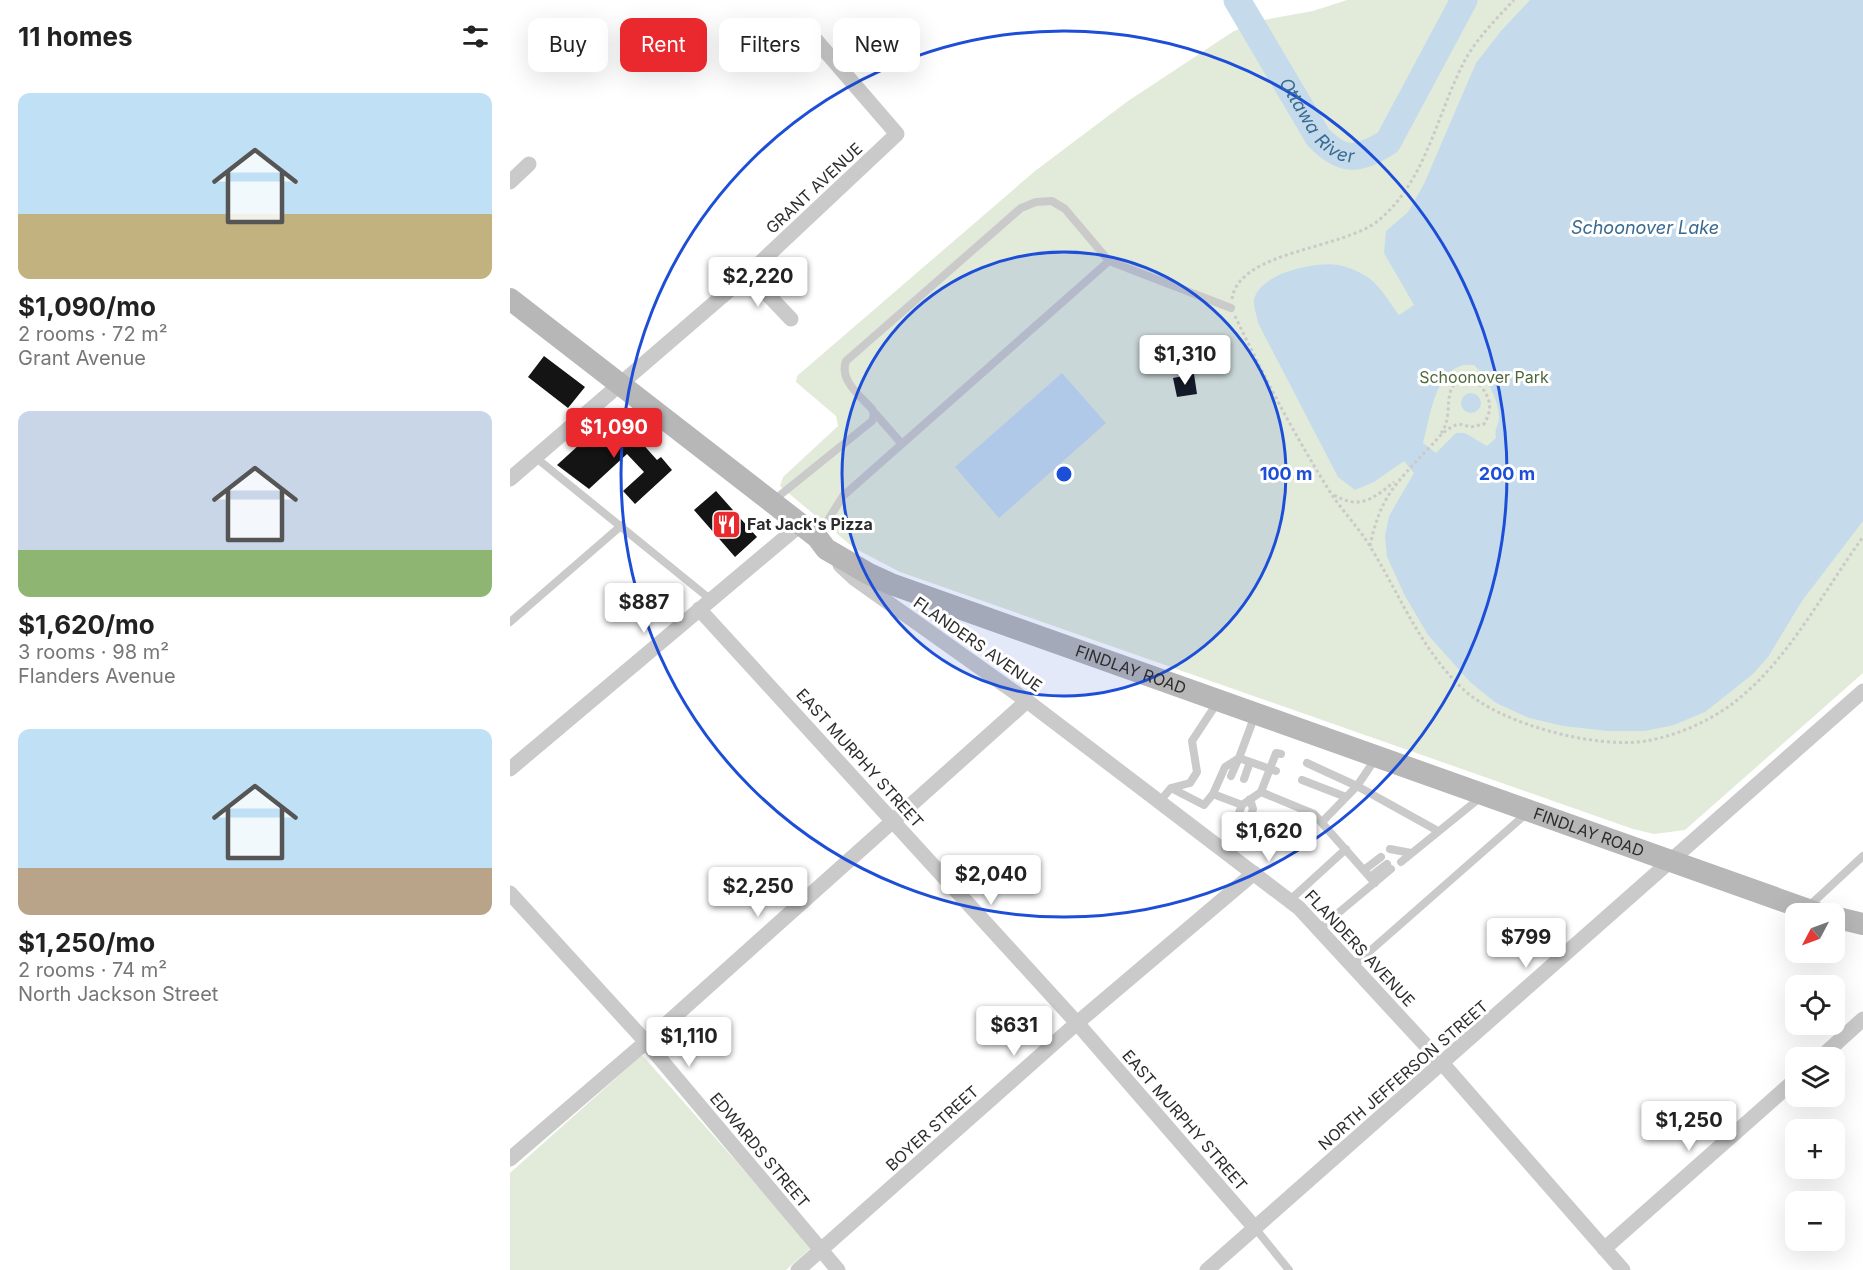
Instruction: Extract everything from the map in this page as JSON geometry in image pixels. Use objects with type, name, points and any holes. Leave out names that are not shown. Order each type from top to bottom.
[{"type":"main road","name":"FINDLAY ROAD","points":[[510,299],[814,537],[891,584],[1787,903]]},
{"type":"main road","points":[[1845,920],[1863,924]]},
{"type":"street","name":"GRANT AVENUE","points":[[510,479],[748,274],[897,134],[821,46]]},
{"type":"street","points":[[510,182],[530,164]]},
{"type":"street","points":[[748,274],[791,319]]},
{"type":"street","points":[[510,769],[705,604],[730,586],[814,537]]},
{"type":"street","name":"FLANDERS AVENUE","points":[[814,537],[855,579],[1027,700],[1226,848],[1290,900],[1442,1063],[1623,1270]]},
{"type":"street","name":"EAST MURPHY STREET","points":[[705,604],[894,821],[1077,1023],[1255,1228]]},
{"type":"street","name":"NORTH JEFFERSON STREET","points":[[1208,1270],[1863,691]]},
{"type":"street","points":[[510,1159],[646,1042],[1027,700]]},
{"type":"street","name":"BOYER STREET","points":[[798,1270],[1077,1023],[1254,873]]},
{"type":"street","name":"EDWARDS STREET","points":[[510,893],[646,1042],[838,1270]]},
{"type":"street","points":[[1832,1047],[1863,1019]]},
{"type":"street","points":[[1604,1249],[1785,1089]]},
{"type":"lane","points":[[902,444],[846,378],[843,369],[846,361],[1021,208],[1036,202],[1052,201],[1065,209],[1109,261],[1231,308]]},
{"type":"lane","points":[[814,537],[843,496],[1109,261]]},
{"type":"lane","points":[[772,502],[872,421],[874,416],[872,410]]},
{"type":"lane","points":[[536,457],[622,525],[705,604]]},
{"type":"lane","points":[[510,622],[622,525]]},
{"type":"lane","points":[[1160,801],[1171,788],[1190,783],[1197,772],[1192,741],[1218,701]]},
{"type":"lane","points":[[1232,776],[1255,714]]},
{"type":"lane","points":[[1213,794],[1225,794],[1238,801],[1250,799],[1261,792],[1273,770],[1276,753],[1281,754]]},
{"type":"lane","points":[[1323,821],[1358,786],[1377,756]]},
{"type":"lane","points":[[1171,788],[1204,805],[1213,794],[1225,767],[1239,758]]},
{"type":"lane","points":[[1239,758],[1273,770]]},
{"type":"lane","points":[[1244,779],[1250,762]]},
{"type":"lane","points":[[1307,763],[1358,786],[1438,831]]},
{"type":"lane","points":[[1302,780],[1346,797]]},
{"type":"lane","points":[[1261,792],[1314,814],[1323,821],[1373,880]]},
{"type":"lane","points":[[1390,849],[1399,857],[1411,854],[1484,794]]},
{"type":"lane","points":[[1226,848],[1241,841],[1253,809],[1250,799]]},
{"type":"lane","points":[[1226,848],[1238,801]]},
{"type":"lane","points":[[1354,966],[1530,811]]},
{"type":"lane","points":[[1290,900],[1346,849]]},
{"type":"lane","points":[[1820,903],[1863,856]]},
{"type":"lane","points":[[1364,870],[1381,857]]},
{"type":"lane","points":[[1319,929],[1389,867]]},
{"type":"lane","points":[[1255,1228],[1289,1270]]},
{"type":"path","points":[[1514,0],[1492,23],[1464,62],[1410,183],[1392,210],[1360,233],[1274,258],[1256,267],[1233,293],[1231,308],[1263,375],[1331,493],[1370,546],[1408,617],[1434,656],[1464,690],[1490,709],[1520,723],[1569,735],[1611,741],[1645,741],[1704,720],[1731,704],[1758,681],[1782,653],[1863,537]]},
{"type":"path","points":[[1331,493],[1346,502],[1361,503],[1382,492],[1398,479],[1441,433],[1449,420],[1448,394],[1456,383],[1467,380],[1477,382],[1490,402],[1491,412],[1484,424],[1471,427],[1459,424],[1441,433]]},
{"type":"path","points":[[1370,546],[1382,502],[1398,479]]},
{"type":"green space","name":"Schoonover Park","points":[[1347,0],[1863,0],[1863,673],[1685,830],[1654,834],[1633,829],[900,572],[854,548],[780,486],[783,477],[838,426],[836,416],[796,382],[797,376],[1035,171],[1128,101],[1234,31],[1263,20],[1313,11]]},
{"type":"green space","points":[[642,1055],[812,1247],[786,1270],[510,1270],[510,1173]]},
{"type":"water","name":"Schoonover Lake","points":[[1530,0],[1863,0],[1863,521],[1802,601],[1768,657],[1753,674],[1705,712],[1674,725],[1645,731],[1608,731],[1563,726],[1529,718],[1496,703],[1470,682],[1428,635],[1405,596],[1387,557],[1385,536],[1389,516],[1414,473],[1404,461],[1374,482],[1355,490],[1338,477],[1258,323],[1254,300],[1258,291],[1266,283],[1290,271],[1317,265],[1339,265],[1366,276],[1380,289],[1399,315],[1414,305],[1384,253],[1386,231],[1408,212],[1424,184],[1476,63],[1501,31]],"holes":[[[1463,365],[1474,365],[1495,397],[1499,412],[1496,438],[1487,446],[1465,433],[1456,433],[1436,453],[1423,443],[1439,387],[1453,370]]]},
{"type":"water","points":[[1062,373],[1106,423],[999,518],[955,467]]},
{"type":"water","points":[[1467,393],[1475,393],[1481,399],[1481,407],[1475,413],[1467,413],[1461,407],[1461,399]]},
{"type":"building","points":[[544,356],[585,387],[568,408],[528,377]]},
{"type":"building","points":[[1194,374],[1197,394],[1177,397],[1173,378]]},
{"type":"building","points":[[612,415],[628,434],[631,431],[657,460],[661,457],[672,470],[635,504],[623,491],[644,472],[627,454],[589,489],[557,465]]},
{"type":"building","name":"Fat Jack's Pizza","points":[[716,491],[757,537],[735,557],[694,510]]},
{"type":"waterway","name":"Ottawa River","points":[[1237,0],[1318,137],[1335,151],[1351,156],[1368,153],[1388,142],[1464,0]]},
{"type":"place","name":"Fat Jack's Pizza","points":[[726,524]]}]
